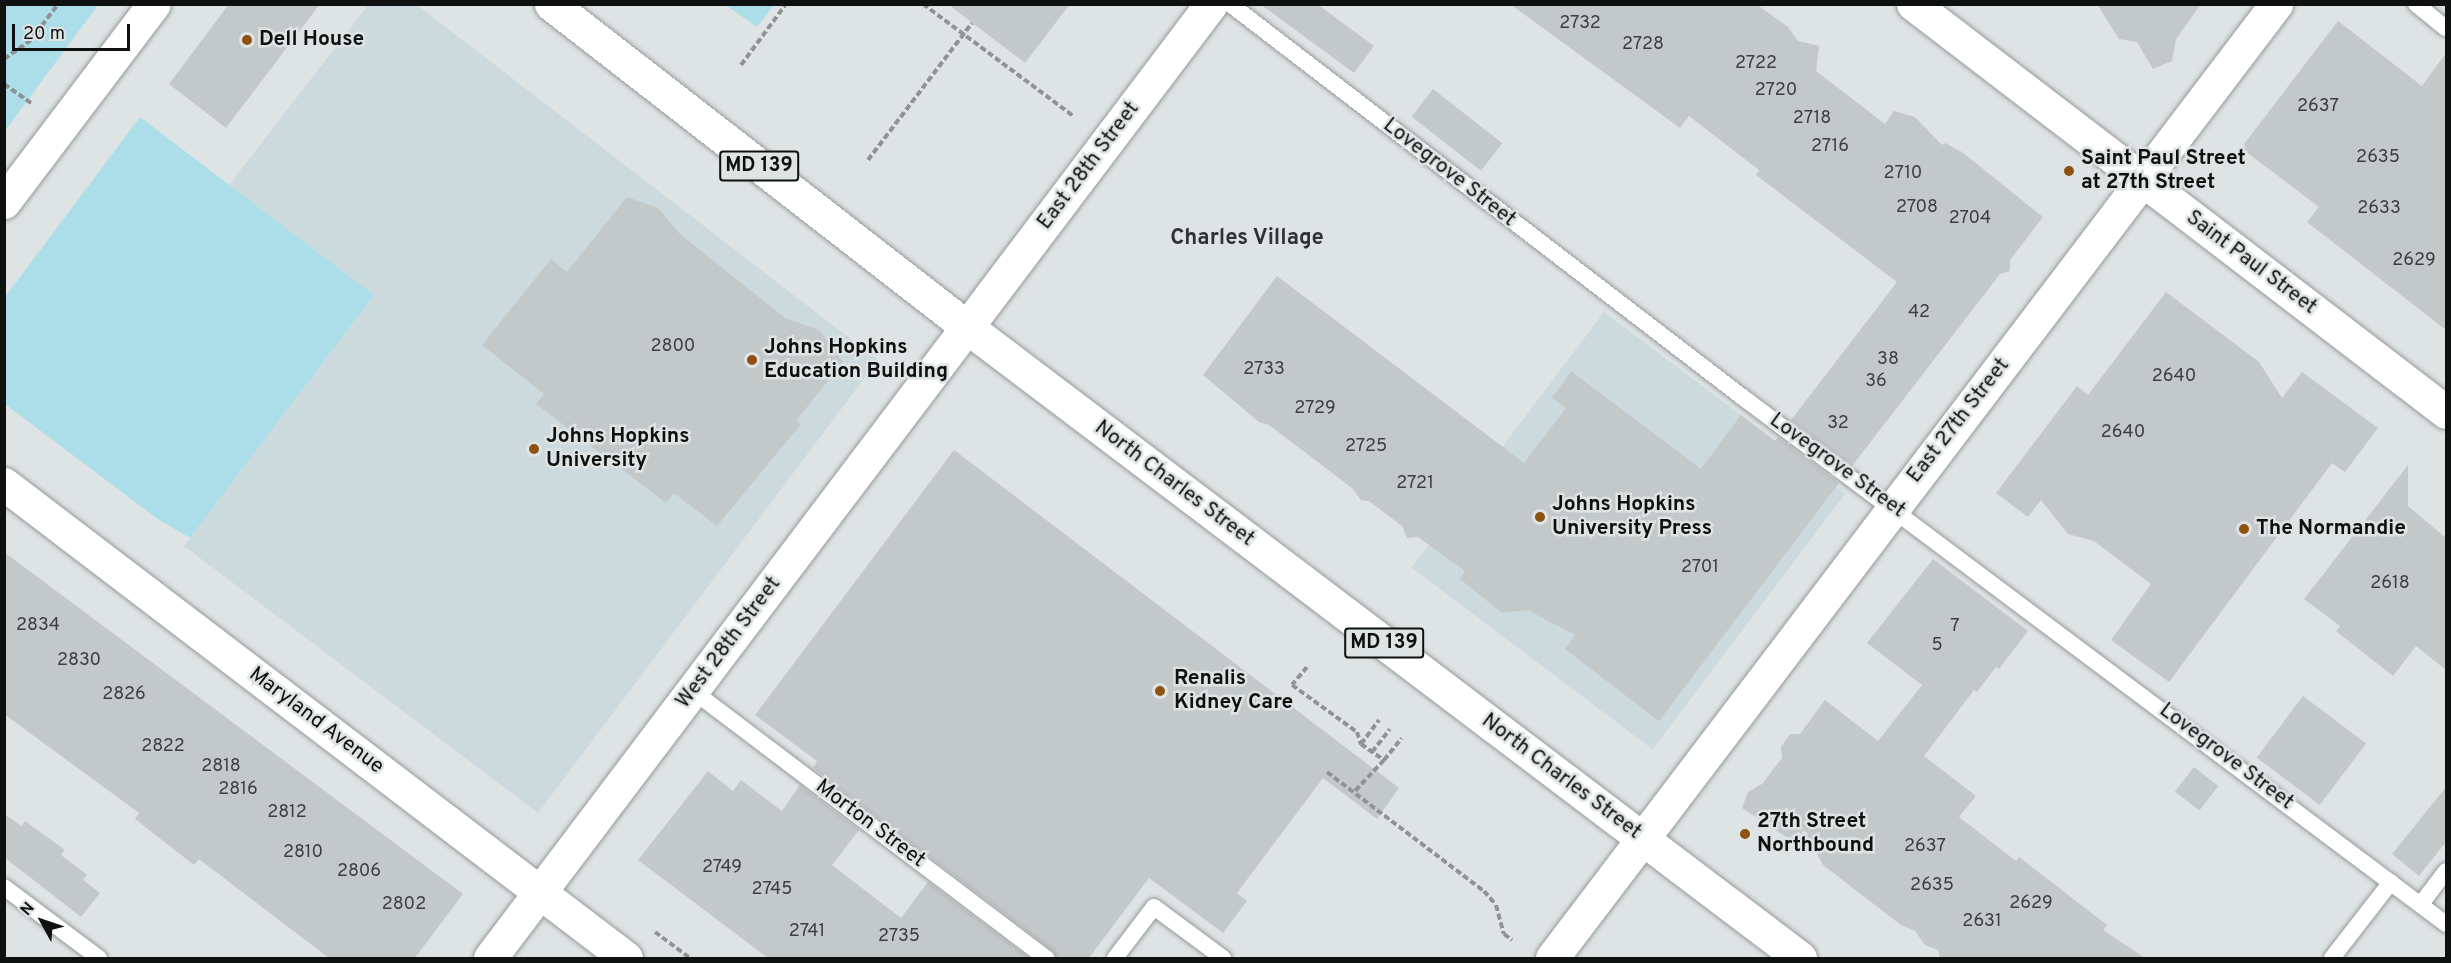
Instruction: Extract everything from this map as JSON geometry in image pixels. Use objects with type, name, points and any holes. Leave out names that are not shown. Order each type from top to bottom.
[{"type":"main road","points":[[4,202],[154,4]]},
{"type":"main road","name":"North Charles Street","points":[[551,4],[967,327],[1800,958]]},
{"type":"main road","name":"East 28th Street","points":[[967,327],[1211,4]]},
{"type":"main road","name":"Saint Paul Street","points":[[1913,4],[2446,412]]},
{"type":"main road","name":"East 27th Street","points":[[1552,958],[2276,4]]},
{"type":"main road","name":"West 28th Street","points":[[490,958],[967,327]]},
{"type":"main road","name":"Maryland Avenue","points":[[4,484],[626,958]]},
{"type":"lane","name":"Lovegrove Street","points":[[1230,4],[1741,396],[1894,506],[2446,924]]},
{"type":"lane","points":[[2416,4],[2446,28]]},
{"type":"lane","name":"Morton Street","points":[[693,690],[1046,958]]},
{"type":"lane","points":[[2421,904],[2446,871]]},
{"type":"lane","points":[[2332,958],[2391,882]]},
{"type":"lane","points":[[4,887],[99,958]]},
{"type":"lane","points":[[1115,958],[1154,907],[1222,958]]},
{"type":"path","points":[[4,59],[31,40],[58,4]]},
{"type":"path","points":[[741,64],[786,4]]},
{"type":"path","points":[[923,4],[1073,116]]},
{"type":"path","points":[[868,160],[972,23]]},
{"type":"path","points":[[1307,667],[1292,685],[1357,732],[1361,744],[1384,760]]},
{"type":"path","points":[[1361,744],[1378,720]]},
{"type":"path","points":[[1372,752],[1390,729]]},
{"type":"path","points":[[1353,793],[1401,738]]},
{"type":"path","points":[[1327,772],[1484,891],[1496,905],[1504,934],[1512,940]]},
{"type":"shaded area","points":[[4,5],[98,5],[5,131]]},
{"type":"shaded area","name":"Johns Hopkins University","points":[[368,5],[417,5],[878,360],[538,813],[184,546],[374,295],[229,185]]},
{"type":"shaded area","points":[[726,5],[774,5],[757,27]]},
{"type":"shaded area","points":[[140,117],[374,295],[190,538],[159,520],[5,404],[5,297]]},
{"type":"shaded area","points":[[1604,312],[1845,494],[1653,749],[1411,568]]},
{"type":"building","name":"Dell House","points":[[229,4],[320,4],[226,128],[169,84]]},
{"type":"building","points":[[948,4],[1070,4],[1025,63]]},
{"type":"building","points":[[1260,4],[1317,4],[1374,46],[1354,73]]},
{"type":"building","points":[[1510,4],[1756,4],[1788,27],[1798,41],[1819,46],[1816,71],[1885,124],[1894,111],[1915,117],[1942,145],[1945,143],[1962,152],[2043,217],[2010,260],[2010,271],[2000,274],[1852,466],[1791,420],[1897,282],[1756,175],[1759,170],[1689,116],[1680,128]]},
{"type":"building","points":[[2097,4],[2201,4],[2176,39],[2172,61],[2153,69],[2137,42],[2119,39]]},
{"type":"building","points":[[2338,21],[2422,86],[2446,53],[2446,330],[2307,222],[2319,207],[2241,148]]},
{"type":"building","points":[[1433,89],[1502,143],[1481,171],[1411,117]]},
{"type":"building","name":"Johns Hopkins Education Building","points":[[627,197],[658,208],[680,234],[785,318],[819,330],[843,362],[796,421],[801,424],[717,526],[674,493],[666,503],[536,404],[544,394],[482,345],[551,259],[567,272]]},
{"type":"building","points":[[1277,276],[1524,463],[1566,408],[1552,398],[1571,371],[1701,469],[1741,415],[1775,441],[1778,437],[1839,483],[1659,721],[1565,649],[1575,635],[1528,610],[1502,613],[1460,579],[1465,571],[1418,537],[1407,538],[1402,526],[1369,501],[1361,500],[1352,488],[1269,425],[1259,422],[1203,375]]},
{"type":"building","points":[[2166,292],[2259,362],[2282,398],[2302,372],[2378,428],[2345,472],[2332,463],[2169,682],[2111,640],[2151,584],[2094,541],[2068,534],[2041,500],[2028,517],[1996,493],[2077,386],[2088,395]]},
{"type":"building","points":[[954,450],[1399,788],[1377,819],[1323,778],[1237,893],[1247,901],[1223,933],[1149,878],[1089,958],[1056,958],[1052,950],[813,768],[817,761],[755,715]]},
{"type":"building","points":[[2408,465],[2408,506],[2446,538],[2446,670],[2416,646],[2393,676],[2336,631],[2340,626],[2304,599]]},
{"type":"building","points":[[4,552],[463,894],[415,958],[329,958],[199,859],[194,865],[135,819],[139,813],[4,714]]},
{"type":"building","points":[[1933,559],[2028,631],[1999,669],[1996,667],[1977,692],[1974,690],[1924,756],[1976,796],[1959,817],[2016,861],[2019,857],[2107,925],[2103,930],[2145,958],[1940,958],[1938,950],[1925,945],[1915,931],[1901,925],[1823,865],[1804,830],[1794,842],[1742,808],[1748,792],[1762,784],[1782,758],[1781,747],[1790,734],[1800,734],[1825,700],[1878,741],[1922,685],[1867,643]]},
{"type":"building","points":[[2303,696],[2366,744],[2320,805],[2257,757]]},
{"type":"building","points":[[2194,767],[2218,786],[2199,811],[2175,791]]},
{"type":"building","points":[[708,771],[733,791],[741,780],[782,811],[800,785],[859,830],[832,865],[901,918],[928,882],[1029,958],[768,958],[638,860]]},
{"type":"building","points":[[2446,787],[2446,842],[2419,876],[2392,854]]},
{"type":"building","points":[[4,814],[22,826],[25,821],[65,850],[61,855],[87,875],[83,880],[100,893],[81,917],[4,857]]},
{"type":"place","name":"Dell House","points":[[247,40]]},
{"type":"place","name":"Saint Paul Street at 27th Street","points":[[2069,171]]},
{"type":"place","name":"Johns Hopkins Education Building","points":[[752,360]]},
{"type":"place","name":"Johns Hopkins University","points":[[534,449]]},
{"type":"place","name":"Johns Hopkins University Press","points":[[1540,517]]},
{"type":"place","name":"The Normandie","points":[[2244,529]]},
{"type":"place","name":"Renalis Kidney Care","points":[[1160,691]]},
{"type":"place","name":"27th Street Northbound","points":[[1745,834]]},
{"type":"district","name":"Charles Village","points":[[1247,239]]}]
